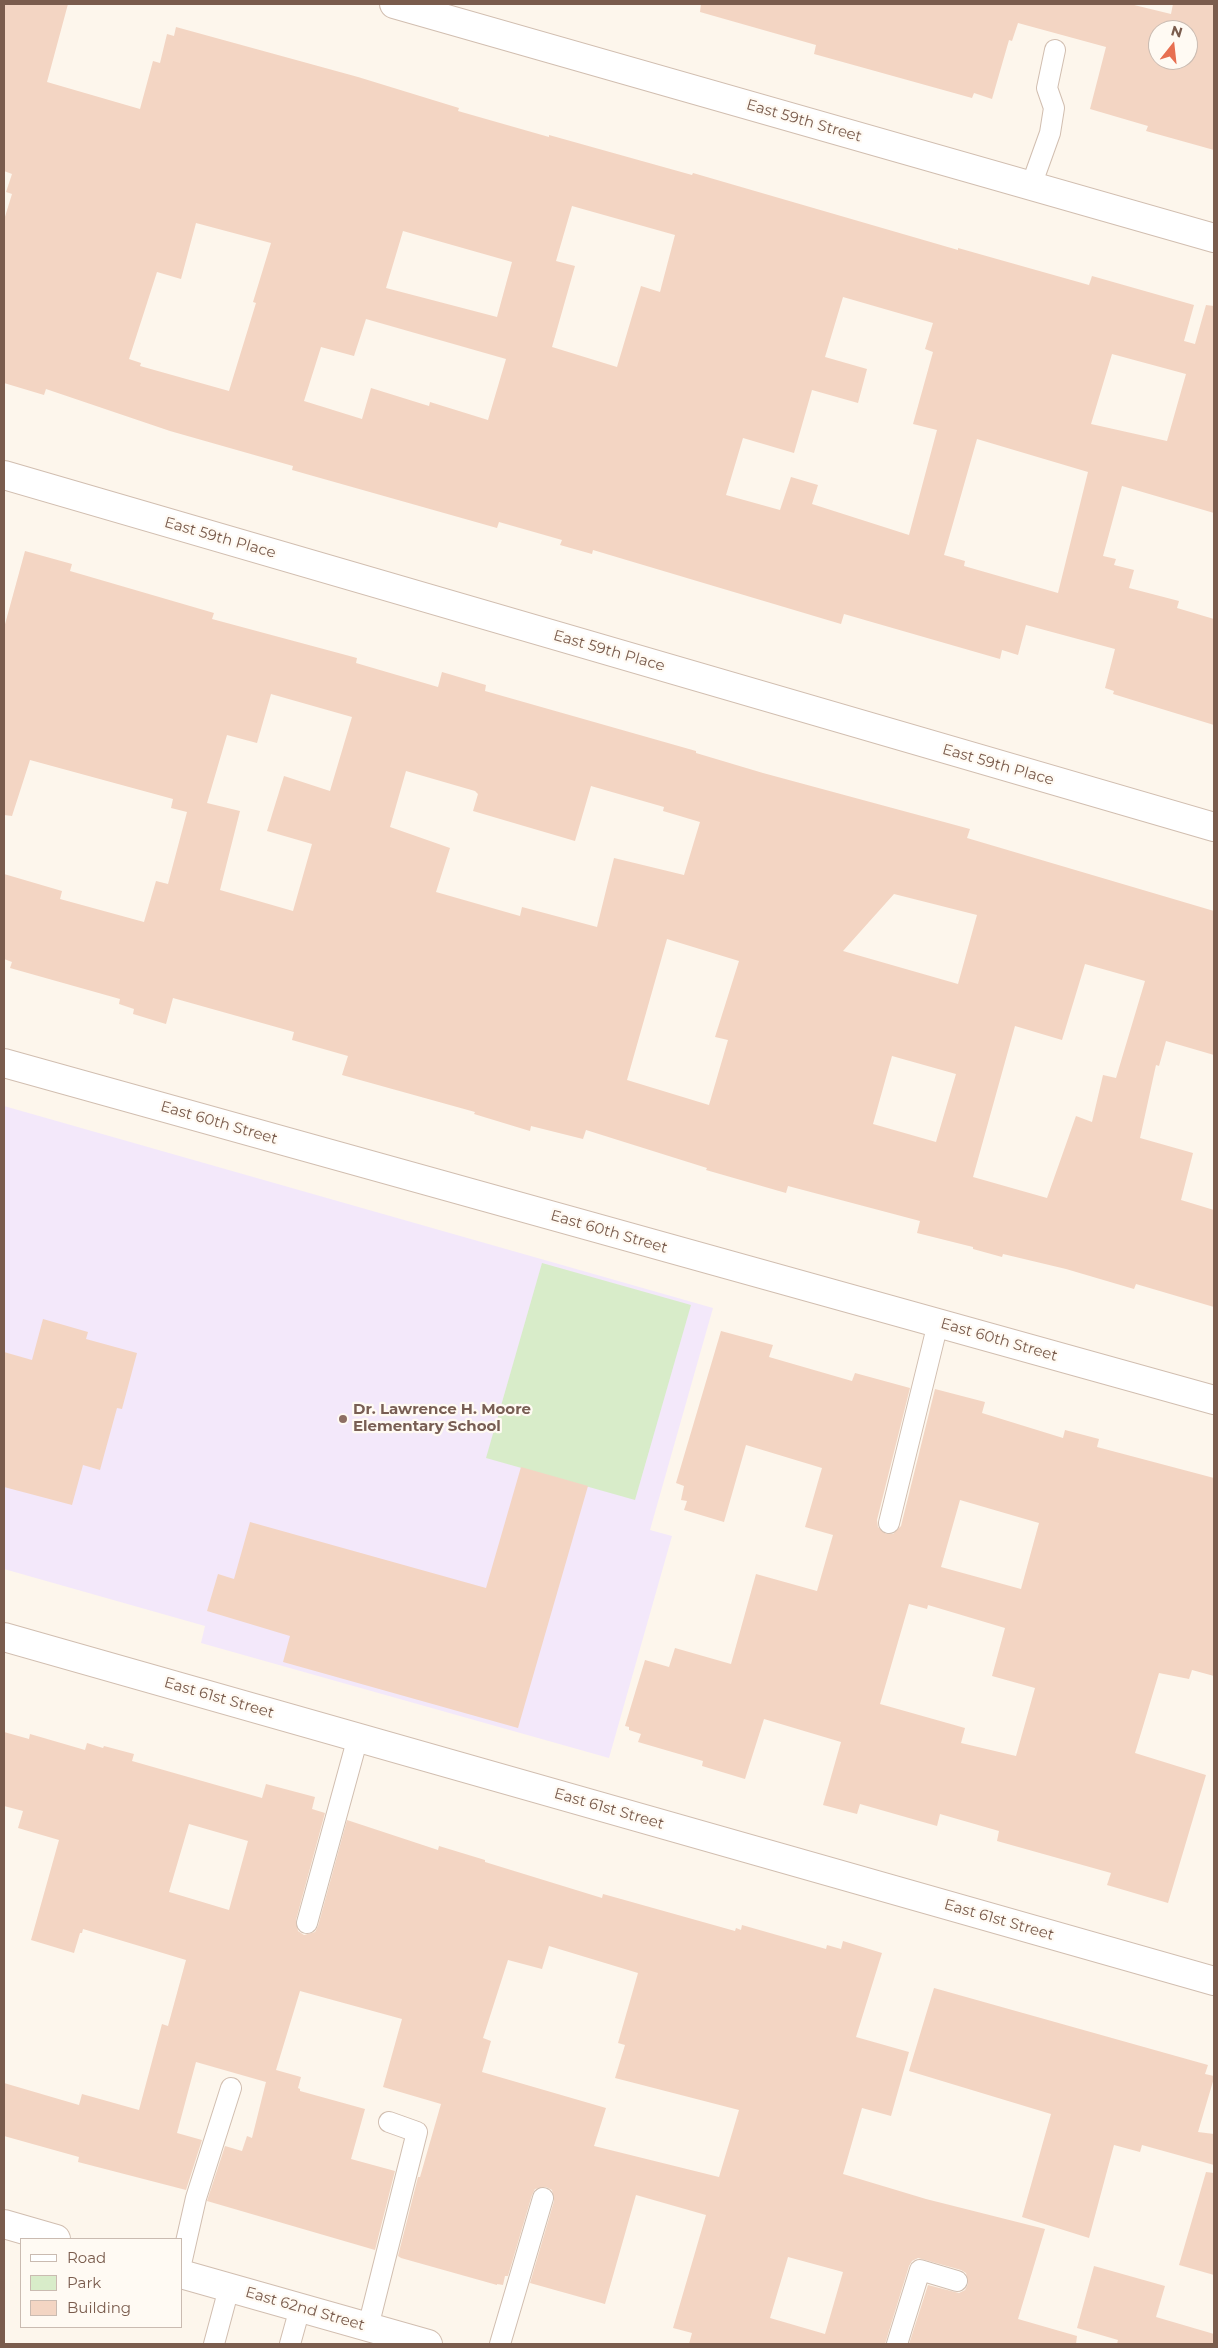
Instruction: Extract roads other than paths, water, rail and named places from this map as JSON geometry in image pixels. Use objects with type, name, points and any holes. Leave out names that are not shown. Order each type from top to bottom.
[{"type":"street","name":"East 59th Street","points":[[394,4],[1214,238]]},
{"type":"street","name":"East 59th Place","points":[[4,475],[1214,828]]},
{"type":"street","name":"East 60th Street","points":[[4,1063],[1214,1400]]},
{"type":"street","name":"East 61st Street","points":[[4,1637],[1214,1981]]},
{"type":"street","points":[[4,2224],[53,2238]]},
{"type":"street","name":"East 62nd Street","points":[[182,2274],[428,2344]]},
{"type":"lane","points":[[1031,186],[1050,133],[1054,108],[1046,88],[1056,50]]},
{"type":"lane","points":[[889,1523],[938,1323]]},
{"type":"lane","points":[[307,1923],[358,1737]]},
{"type":"lane","points":[[182,2260],[196,2198],[231,2088]]},
{"type":"lane","points":[[368,2327],[417,2132],[389,2122]]},
{"type":"lane","points":[[500,2344],[543,2198]]},
{"type":"lane","points":[[897,2344],[920,2270],[957,2281]]},
{"type":"lane","points":[[214,2344],[229,2288]]},
{"type":"lane","points":[[290,2344],[300,2308]]},
{"type":"place","name":"Dr. Lawrence H. Moore Elementary School","points":[[343,1419]]}]
